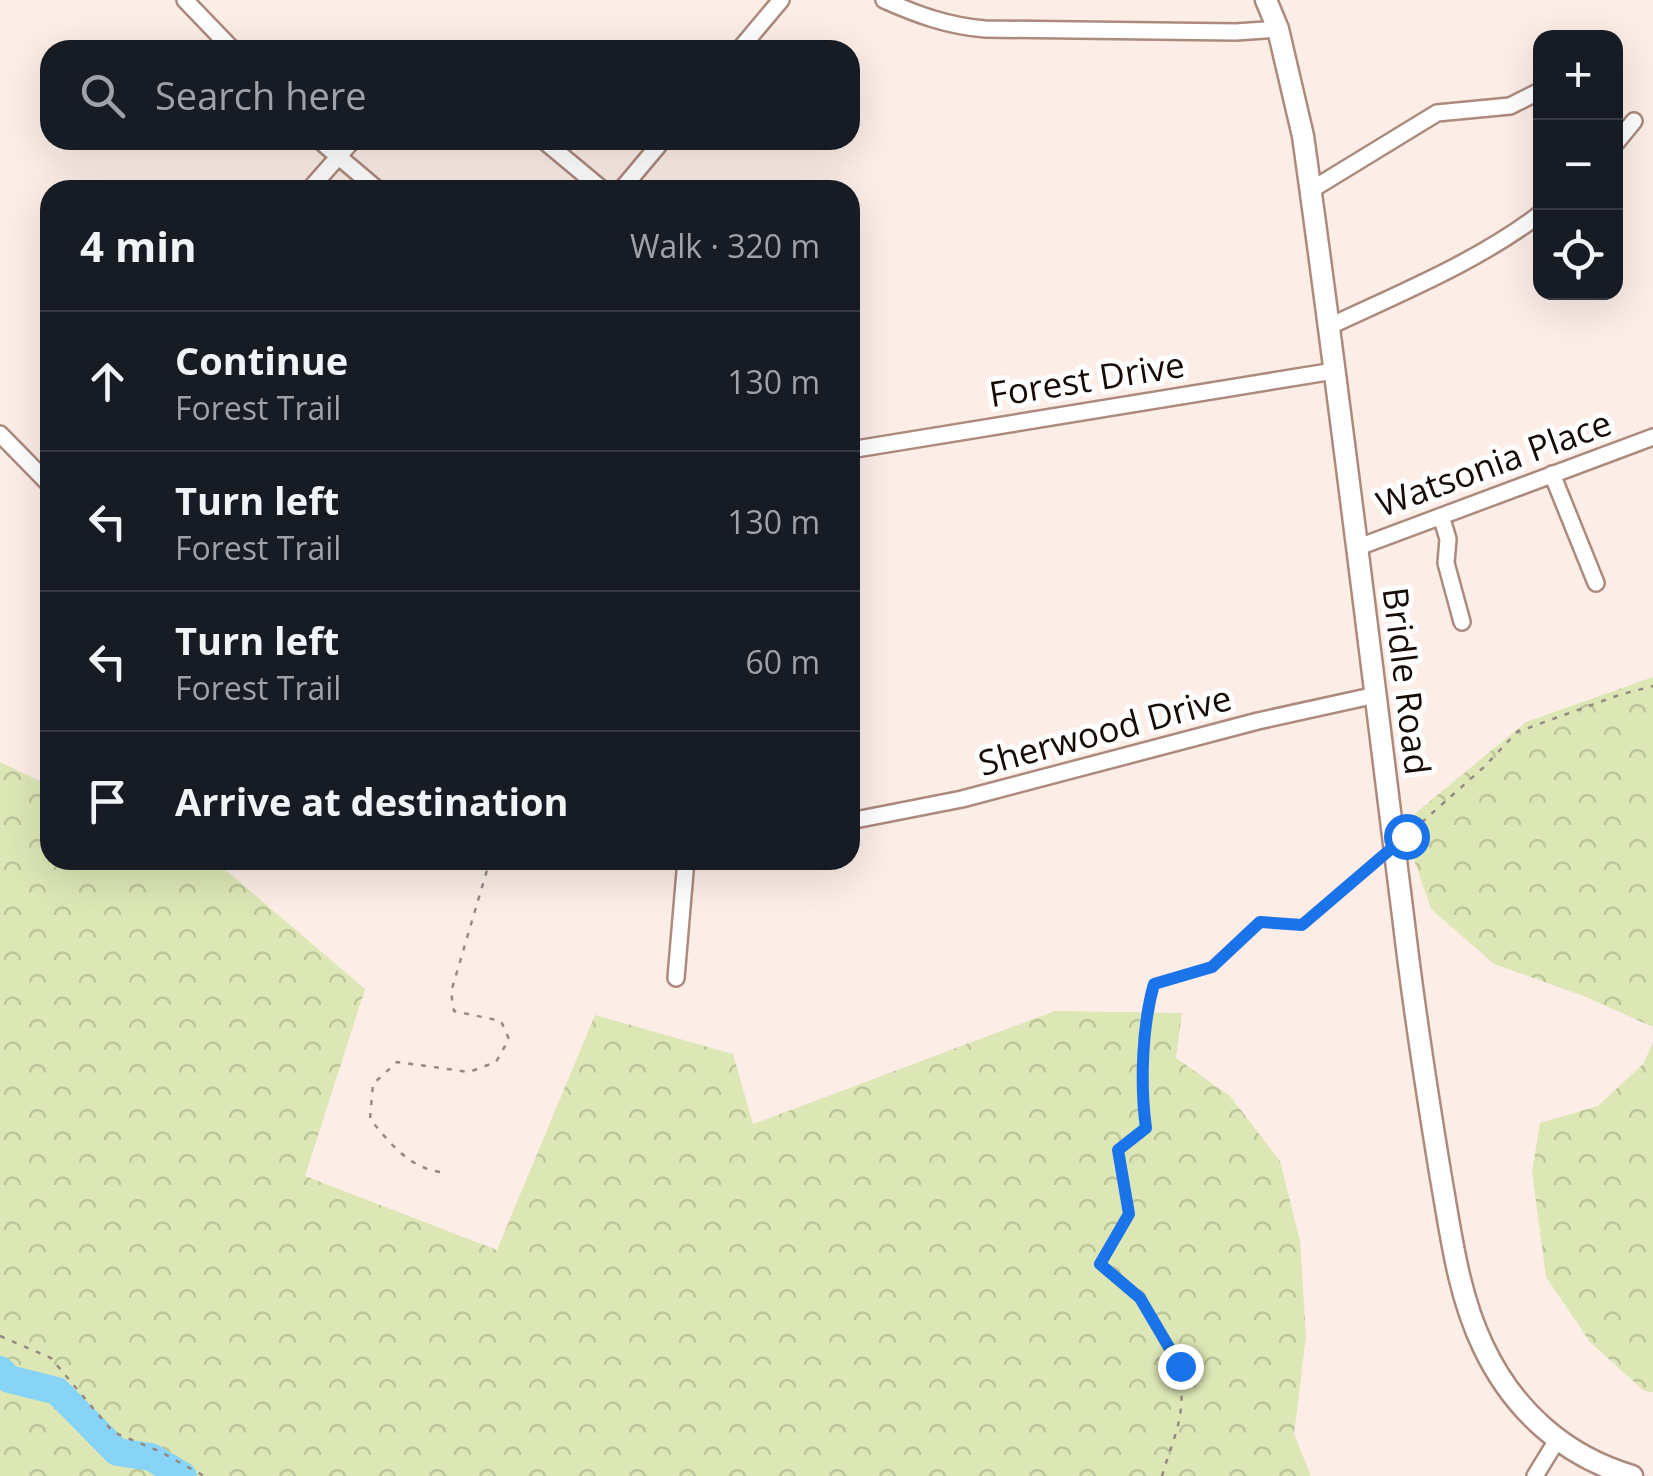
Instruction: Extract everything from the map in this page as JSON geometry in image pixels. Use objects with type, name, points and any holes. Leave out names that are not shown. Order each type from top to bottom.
[{"type":"main road","name":"Bridle Road","points":[[1266,0],[1293,82],[1311,190],[1424,1072],[1464,1296],[1481,1344],[1526,1412],[1557,1440],[1600,1464],[1632,1476]]},
{"type":"street","points":[[185,0],[223,40]]},
{"type":"street","points":[[747,40],[781,0]]},
{"type":"street","points":[[884,0],[923,18],[985,30],[1278,29]]},
{"type":"street","points":[[1311,190],[1437,113],[1510,106],[1533,95]]},
{"type":"street","points":[[1623,134],[1634,121]]},
{"type":"street","points":[[329,150],[365,180]]},
{"type":"street","points":[[318,180],[345,150]]},
{"type":"street","points":[[555,150],[591,180]]},
{"type":"street","points":[[630,180],[655,150]]},
{"type":"street","points":[[1328,328],[1431,278],[1533,219]]},
{"type":"street","name":"Forest Drive","points":[[860,448],[1334,370]]},
{"type":"street","points":[[0,434],[40,474]]},
{"type":"street","name":"Watsonia Place","points":[[1356,548],[1653,437]]},
{"type":"street","points":[[1552,474],[1596,583]]},
{"type":"street","points":[[1441,516],[1448,538],[1446,563],[1462,622]]},
{"type":"street","name":"Sherwood Drive","points":[[860,819],[962,800],[1258,721],[1376,696]]},
{"type":"street","points":[[676,978],[685,870]]},
{"type":"street","points":[[1535,1476],[1557,1440]]},
{"type":"path","points":[[1162,1476],[1182,1409],[1180,1366],[1140,1298],[1100,1264],[1129,1214],[1118,1150],[1146,1128],[1146,1012],[1154,984],[1212,967],[1260,922],[1302,925],[1484,768],[1517,732],[1653,686]]},
{"type":"path","points":[[440,1172],[428,1170],[400,1154],[370,1119],[373,1084],[397,1062],[469,1072],[496,1062],[509,1038],[501,1020],[454,1011],[452,992],[487,870]]},
{"type":"path","points":[[0,1336],[52,1358],[113,1432],[204,1476]]},
{"type":"green space","points":[[1653,677],[1653,1027],[1586,997],[1494,964],[1431,909],[1406,836],[1406,821],[1526,722]]},
{"type":"green space","points":[[0,762],[40,781],[40,870],[224,870],[365,989],[305,1176],[497,1250],[595,1015],[733,1054],[753,1124],[1055,1011],[1182,1013],[1176,1058],[1230,1096],[1280,1161],[1300,1241],[1306,1336],[1294,1434],[1311,1476],[0,1476]]},
{"type":"green space","points":[[1653,1043],[1653,1392],[1644,1391],[1590,1342],[1546,1277],[1532,1172],[1540,1123],[1598,1106],[1643,1064]]},
{"type":"waterway","points":[[0,1370],[9,1379],[57,1391],[117,1452],[151,1457],[183,1476]]},
{"type":"route","points":[[1180,1366],[1140,1298],[1100,1264],[1129,1214],[1118,1150],[1146,1128],[1146,1012],[1154,984],[1212,967],[1260,922],[1302,925],[1406,836]]}]
